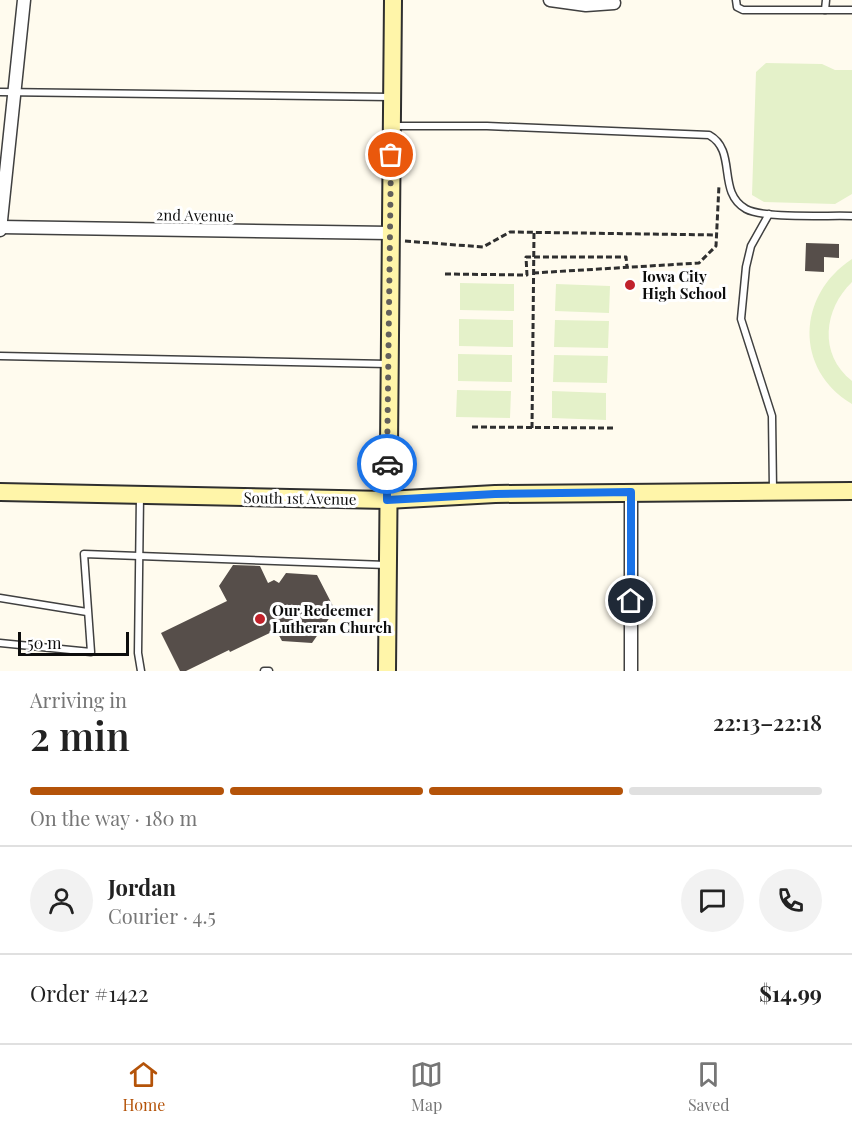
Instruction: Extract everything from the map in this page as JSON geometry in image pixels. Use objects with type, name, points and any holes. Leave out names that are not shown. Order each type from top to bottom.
[{"type":"main road","points":[[387,671],[393,0]]},
{"type":"main road","name":"South 1st Avenue","points":[[0,492],[387,500],[495,494],[852,491]]},
{"type":"street","points":[[0,228],[24,0]]},
{"type":"street","points":[[550,0],[586,5],[614,3]]},
{"type":"street","name":"2nd Avenue","points":[[0,228],[390,233]]},
{"type":"street","points":[[631,492],[631,671]]},
{"type":"lane","points":[[736,0],[737,7],[743,10],[852,10]]},
{"type":"lane","points":[[825,10],[826,0]]},
{"type":"lane","points":[[0,92],[392,97]]},
{"type":"lane","points":[[391,126],[487,126],[709,135],[717,139],[724,149],[732,196],[746,209],[769,214],[852,216]]},
{"type":"lane","points":[[769,214],[751,246],[746,267],[741,319],[772,416],[773,490]]},
{"type":"lane","points":[[0,356],[388,364]]},
{"type":"lane","points":[[140,495],[138,653],[141,671]]},
{"type":"lane","points":[[0,643],[91,652],[84,554],[387,565]]},
{"type":"lane","points":[[0,598],[87,612]]},
{"type":"lane","points":[[264,671],[269,671]]},
{"type":"path","points":[[533,273],[699,263],[716,246],[719,184],[728,180]]},
{"type":"path","points":[[405,241],[483,247],[510,232],[716,235]]},
{"type":"path","points":[[532,428],[534,232]]},
{"type":"path","points":[[445,274],[527,275],[526,257],[626,257],[627,267]]},
{"type":"path","points":[[472,427],[614,428]]},
{"type":"green space","points":[[766,63],[822,64],[835,70],[852,70],[852,194],[835,204],[764,202],[752,195],[756,72]]},
{"type":"green space","points":[[852,259],[852,282],[835,305],[829,332],[834,358],[841,370],[852,381],[852,404],[833,389],[820,372],[812,352],[810,332],[813,311],[821,292],[834,274]]},
{"type":"green space","points":[[460,283],[514,284],[514,311],[460,310]]},
{"type":"green space","points":[[556,284],[610,286],[609,313],[555,311]]},
{"type":"green space","points":[[459,319],[513,320],[513,347],[459,346]]},
{"type":"green space","points":[[555,320],[609,321],[608,348],[554,347]]},
{"type":"green space","points":[[458,354],[512,355],[512,382],[458,381]]},
{"type":"green space","points":[[554,355],[608,356],[607,383],[553,382]]},
{"type":"green space","points":[[457,390],[511,391],[510,418],[456,417]]},
{"type":"green space","points":[[552,391],[606,393],[606,420],[552,418]]},
{"type":"building","points":[[806,243],[839,244],[839,258],[824,257],[824,272],[805,271]]},
{"type":"building","name":"Our Redeemer Lutheran Church","points":[[233,565],[260,566],[268,583],[274,580],[279,583],[286,573],[317,575],[335,610],[312,643],[282,641],[276,630],[186,671],[180,671],[161,633],[227,601],[219,586]]},
{"type":"way so far","points":[[387,464],[391,155]]},
{"type":"place","name":"Iowa City High School","points":[[630,285]]},
{"type":"place","name":"Our Redeemer Lutheran Church","points":[[260,619]]},
{"type":"route","points":[[387,464],[387,500],[495,494],[631,492],[631,601]]}]
